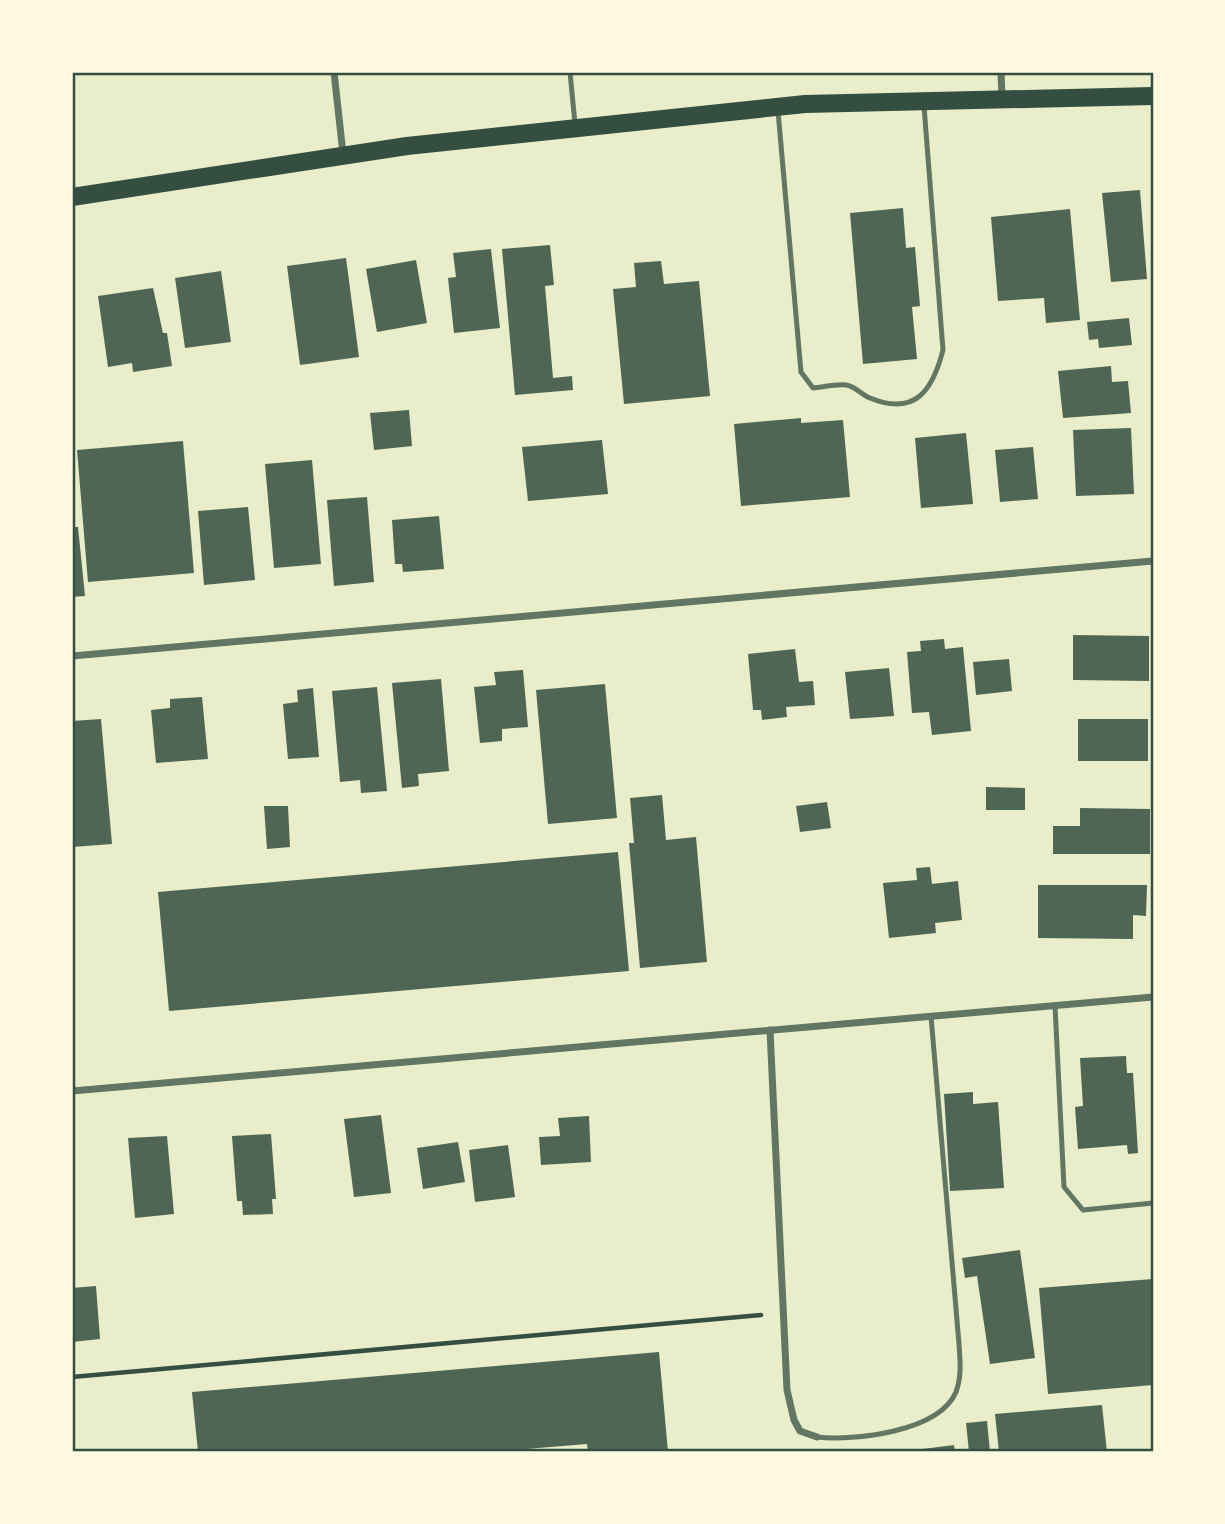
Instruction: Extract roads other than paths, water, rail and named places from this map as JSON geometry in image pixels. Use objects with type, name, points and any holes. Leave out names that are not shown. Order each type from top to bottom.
[{"type":"main road","points":[[72,197],[344,154],[778,107],[1002,97],[1153,96]]},
{"type":"street","points":[[334,72],[344,154]]},
{"type":"street","points":[[1001,72],[1002,97]]},
{"type":"street","points":[[72,656],[1153,561]]},
{"type":"street","points":[[72,1091],[1153,997]]},
{"type":"street","points":[[770,1030],[787,1390],[794,1420],[800,1431],[817,1437]]},
{"type":"lane","points":[[570,72],[575,127]]},
{"type":"lane","points":[[778,107],[801,372],[813,388],[849,385],[868,397],[887,404],[909,402],[925,394],[936,377],[943,349],[924,100]]},
{"type":"lane","points":[[1055,1006],[1064,1187],[1083,1210],[1153,1203]]},
{"type":"lane","points":[[817,1437],[846,1440],[881,1434],[926,1420],[946,1406],[956,1394],[961,1371],[931,1016]]}]
